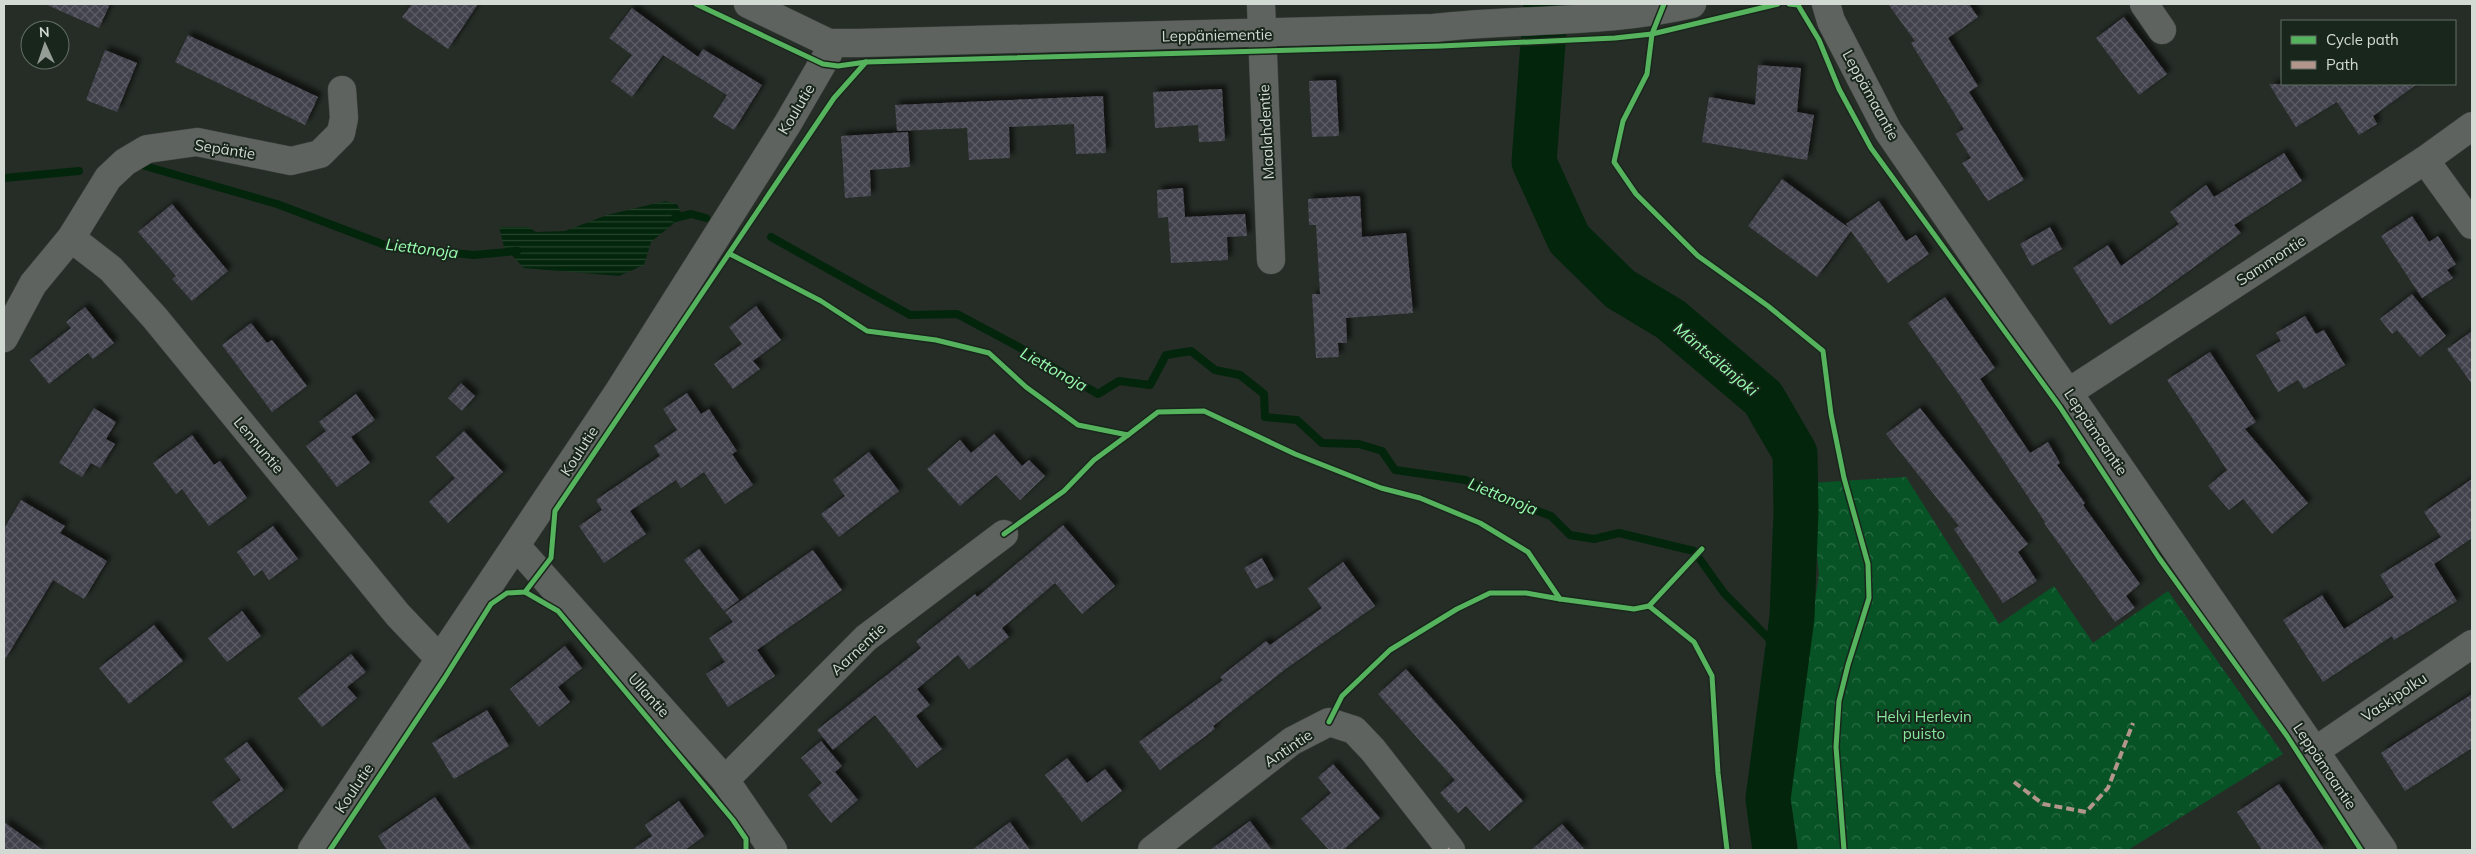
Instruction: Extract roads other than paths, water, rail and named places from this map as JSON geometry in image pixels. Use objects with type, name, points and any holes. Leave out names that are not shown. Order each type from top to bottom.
[{"type":"street","name":"Leppäniementie","points":[[748,4],[830,43],[1261,34],[1434,28],[1469,24],[1616,16],[1662,11],[1692,4]]},
{"type":"street","name":"Maalahdentie","points":[[1261,4],[1271,260]]},
{"type":"street","name":"Leppämaantie","points":[[1826,4],[1831,21],[1888,131],[2383,850]]},
{"type":"street","points":[[2144,4],[2162,30]]},
{"type":"street","name":"Koulutie","points":[[312,850],[517,547],[625,382],[778,140],[828,54],[830,43]]},
{"type":"street","name":"Sepäntie","points":[[4,338],[33,284],[71,238],[108,178],[125,162],[147,149],[196,142],[292,161],[320,154],[341,133],[344,118],[342,90]]},
{"type":"street","name":"Sammontie","points":[[2069,392],[2424,160],[2472,126]]},
{"type":"street","points":[[2424,160],[2472,225]]},
{"type":"street","name":"Lennuntie","points":[[71,238],[111,270],[155,318],[398,614],[440,659]]},
{"type":"street","name":"Aarnentie","points":[[725,780],[866,638],[1004,534]]},
{"type":"street","name":"Ullantie","points":[[517,547],[725,780],[773,850]]},
{"type":"street","name":"Vaskipolku","points":[[2315,751],[2472,644]]},
{"type":"street","name":"Antintie","points":[[1152,850],[1292,741],[1329,722],[1354,730],[1361,736],[1451,850]]},
{"type":"waterway","name":"Mäntsälänjoki","points":[[1546,4],[1534,162],[1569,239],[1620,289],[1670,319],[1763,398],[1795,453],[1796,512],[1792,617],[1768,799],[1775,850]]},
{"type":"waterway","name":"Liettonoja","points":[[145,166],[277,204],[390,247],[474,255],[517,251]]},
{"type":"waterway","name":"Liettonoja","points":[[4,178],[79,171]]},
{"type":"waterway","name":"Liettonoja","points":[[675,218],[691,214],[706,218]]},
{"type":"waterway","name":"Liettonoja","points":[[771,237],[910,315],[957,314],[1017,346],[1098,394],[1119,381],[1150,385],[1166,355],[1191,351],[1215,370],[1240,375],[1264,394],[1265,417],[1297,420],[1322,443],[1359,444],[1382,451],[1395,470],[1466,480],[1489,493],[1551,516],[1570,535],[1594,539],[1619,533],[1694,551],[1724,593],[1787,657]]},
{"type":"park label","name":"Helvi Herlevin puisto","points":[[1924,724]]}]
